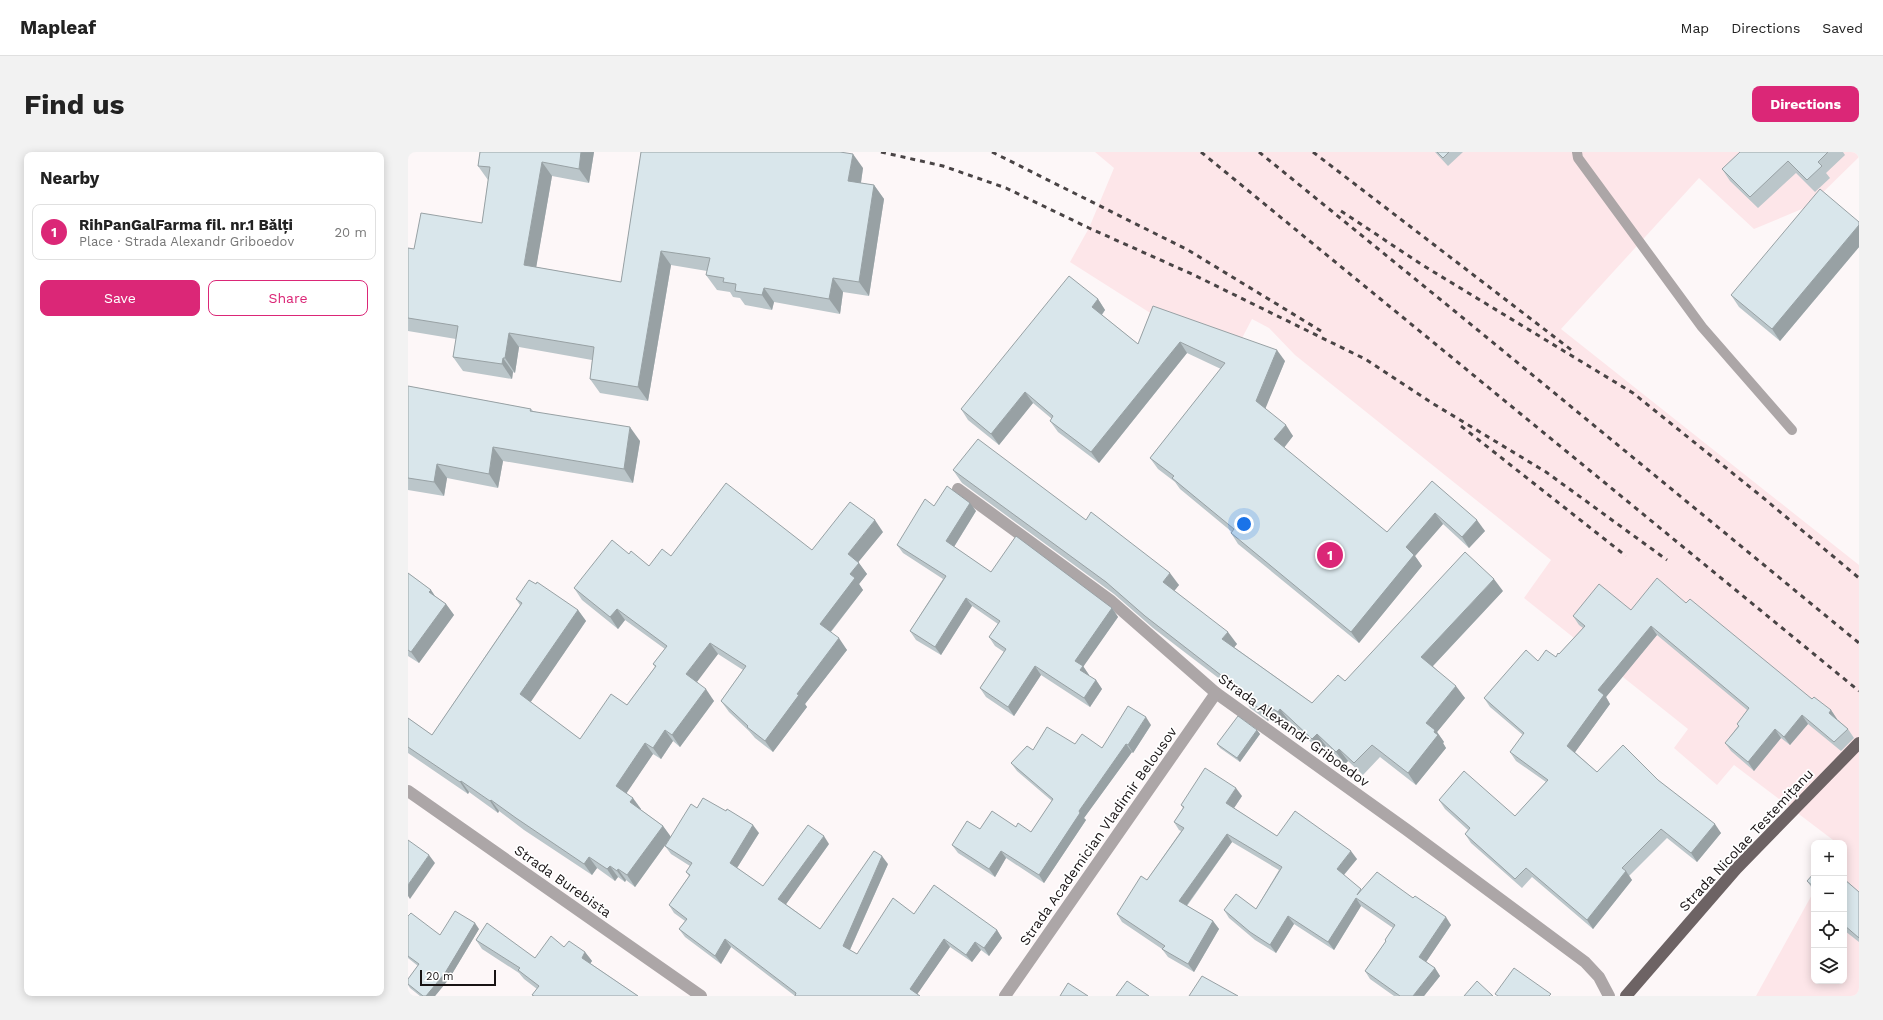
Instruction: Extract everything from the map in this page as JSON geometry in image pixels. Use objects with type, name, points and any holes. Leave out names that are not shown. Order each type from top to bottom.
[{"type":"main road","name":"Strada Nicolae Testemițanu","points":[[1626,996],[1736,869],[1859,743]]},
{"type":"street","name":"Strada Alexandr Griboedov","points":[[958,489],[1110,600],[1216,693],[1406,830],[1585,962],[1599,977],[1609,996]]},
{"type":"street","name":"Strada Academician Vladimir Belousov","points":[[1005,996],[1216,693]]},
{"type":"street","name":"Strada Burebista","points":[[408,791],[701,996]]},
{"type":"lane","points":[[1577,152],[1578,158],[1702,327],[1792,430]]},
{"type":"shaded area","points":[[1095,152],[1859,152],[1859,157],[1809,206],[1754,229],[1699,178],[1561,329],[1859,565],[1859,996],[1756,996],[1811,896],[1811,984],[1847,984],[1847,840],[1833,840],[1734,765],[1717,785],[1674,748],[1688,729],[1524,598],[1551,560],[1295,355],[1269,328],[1252,319],[1229,363],[1070,262],[1089,228],[1114,168]]},
{"type":"building","points":[[480,152],[581,152],[579,169],[542,162],[524,265],[621,282],[641,152],[840,152],[853,154],[848,181],[874,185],[859,282],[833,278],[829,299],[764,288],[762,295],[735,291],[736,284],[723,282],[724,278],[706,275],[710,258],[661,251],[638,387],[590,379],[594,347],[509,333],[505,358],[503,358],[502,364],[453,357],[458,326],[408,318],[408,248],[414,249],[421,213],[482,223],[490,167],[478,166]]},
{"type":"building","points":[[1437,152],[1449,152],[1443,158]]},
{"type":"building","points":[[1740,152],[1828,152],[1818,162],[1822,166],[1807,180],[1788,161],[1750,197],[1722,169]]},
{"type":"building","points":[[1820,189],[1859,222],[1859,225],[1772,329],[1731,295]]},
{"type":"building","points":[[1069,276],[1098,299],[1092,307],[1138,344],[1153,306],[1277,350],[1256,401],[1286,425],[1274,439],[1387,532],[1432,481],[1477,520],[1462,537],[1435,513],[1406,547],[1414,555],[1351,632],[1231,533],[1234,529],[1172,478],[1174,476],[1150,458],[1225,363],[1180,342],[1091,452],[1050,421],[1053,416],[1025,392],[991,434],[961,409]]},
{"type":"building","points":[[408,386],[531,409],[530,411],[630,427],[624,469],[493,447],[489,474],[437,464],[434,482],[408,478]]},
{"type":"building","points":[[978,439],[1086,520],[1091,512],[1170,573],[1163,582],[1228,632],[1222,639],[1312,703],[1338,675],[1345,681],[1465,552],[1494,579],[1421,657],[1456,686],[1426,723],[1435,730],[1434,732],[1438,735],[1408,773],[1372,745],[1354,763],[1339,749],[1336,752],[1317,734],[1312,739],[1280,709],[1278,712],[1264,703],[1260,709],[1242,696],[1244,693],[1145,616],[1106,582],[953,470]]},
{"type":"building","points":[[726,483],[812,550],[850,502],[875,520],[848,554],[859,563],[850,574],[855,578],[820,624],[839,638],[797,694],[799,695],[765,741],[747,727],[748,726],[721,701],[746,666],[710,643],[686,674],[706,689],[672,735],[665,730],[653,748],[645,743],[616,786],[633,798],[630,802],[663,826],[627,875],[610,866],[607,869],[589,857],[584,864],[491,800],[490,801],[461,781],[460,782],[408,747],[408,718],[432,735],[522,603],[516,599],[529,580],[536,584],[537,582],[578,610],[520,694],[580,739],[611,694],[627,705],[656,666],[653,664],[667,646],[617,609],[610,617],[574,588],[612,540],[629,554],[631,551],[649,566],[662,549],[671,556]]},
{"type":"building","points":[[947,486],[970,503],[946,541],[991,572],[1016,536],[1112,608],[1075,661],[1083,666],[1080,670],[1096,680],[1084,698],[1035,666],[1008,707],[980,688],[1006,649],[989,637],[1000,621],[966,598],[935,647],[910,631],[946,576],[897,545],[925,499],[934,506]]},
{"type":"building","points":[[408,573],[431,590],[429,592],[446,604],[411,652],[408,650]]},
{"type":"building","points":[[1657,578],[1686,603],[1690,599],[1812,699],[1814,697],[1831,710],[1829,713],[1848,729],[1834,742],[1802,715],[1784,737],[1775,729],[1748,762],[1725,743],[1739,726],[1737,724],[1749,708],[1651,626],[1598,690],[1604,695],[1567,746],[1597,772],[1623,745],[1658,780],[1715,824],[1691,853],[1661,829],[1622,868],[1626,871],[1587,920],[1526,868],[1515,879],[1465,834],[1470,828],[1439,800],[1464,771],[1515,816],[1548,780],[1510,752],[1524,733],[1484,698],[1526,650],[1538,661],[1546,650],[1556,657],[1558,653],[1559,654],[1585,626],[1573,616],[1599,584],[1631,610]]},
{"type":"building","points":[[1128,706],[1146,717],[1128,745],[1126,744],[1079,811],[1080,813],[1039,875],[1001,851],[989,869],[952,845],[967,821],[980,829],[992,811],[1016,827],[1018,823],[1031,832],[1053,799],[1011,763],[1027,746],[1033,750],[1047,727],[1075,744],[1082,734],[1102,748]]},
{"type":"building","points":[[1238,716],[1257,730],[1237,758],[1217,744]]},
{"type":"building","points":[[1205,768],[1236,788],[1226,803],[1277,836],[1295,811],[1351,851],[1337,869],[1361,889],[1357,895],[1377,872],[1413,898],[1415,896],[1446,917],[1419,957],[1435,968],[1413,996],[1400,996],[1365,971],[1386,941],[1385,940],[1395,925],[1356,898],[1328,942],[1288,916],[1270,945],[1250,932],[1224,910],[1236,894],[1256,909],[1282,867],[1227,834],[1179,901],[1213,921],[1188,964],[1162,949],[1165,946],[1117,914],[1141,876],[1147,880],[1184,828],[1174,822],[1184,807],[1181,805]]},
{"type":"building","points":[[703,798],[726,811],[727,809],[753,825],[730,863],[763,886],[808,825],[824,836],[778,899],[820,929],[874,851],[882,856],[843,946],[857,954],[893,898],[914,914],[934,885],[997,930],[984,948],[975,942],[966,955],[944,939],[910,989],[920,996],[795,996],[796,993],[725,939],[715,956],[679,929],[687,919],[669,905],[690,875],[686,872],[692,863],[665,846],[691,804],[697,808]]},
{"type":"building","points":[[408,840],[429,855],[408,885]]},
{"type":"building","points":[[1811,876],[1811,884],[1807,881]]},
{"type":"building","points":[[1847,882],[1859,892],[1859,938],[1847,928]]},
{"type":"building","points":[[455,911],[475,923],[445,973],[426,996],[423,996],[408,984],[408,979],[419,964],[408,956],[408,916],[411,913],[440,935]]},
{"type":"building","points":[[487,923],[535,958],[551,936],[564,947],[569,941],[585,952],[582,958],[638,996],[534,996],[532,995],[539,986],[518,970],[520,968],[476,940]]},
{"type":"building","points":[[1514,968],[1551,994],[1549,996],[1498,996],[1495,994]]},
{"type":"building","points":[[1202,976],[1238,996],[1189,996]]},
{"type":"building","points":[[1127,981],[1149,996],[1116,996]]},
{"type":"building","points":[[1477,981],[1493,996],[1464,996]]},
{"type":"building","points":[[1068,983],[1088,996],[1060,996]]},
{"type":"railway","points":[[881,152],[943,166],[1006,188],[1089,228],[1194,275],[1365,359],[1432,403],[1546,472],[1667,560]]},
{"type":"railway","points":[[992,152],[1188,250],[1321,331]]},
{"type":"railway","points":[[1201,152],[1859,691]]},
{"type":"railway","points":[[1259,152],[1859,643]]},
{"type":"railway","points":[[1313,152],[1574,352]]},
{"type":"railway","points":[[1341,211],[1424,266],[1633,393],[1761,496],[1859,578]]},
{"type":"railway","points":[[1461,426],[1626,556]]},
{"type":"place","name":"RihPanGalFarma fil. nr.1 Bălți","points":[[1330,555]]}]
